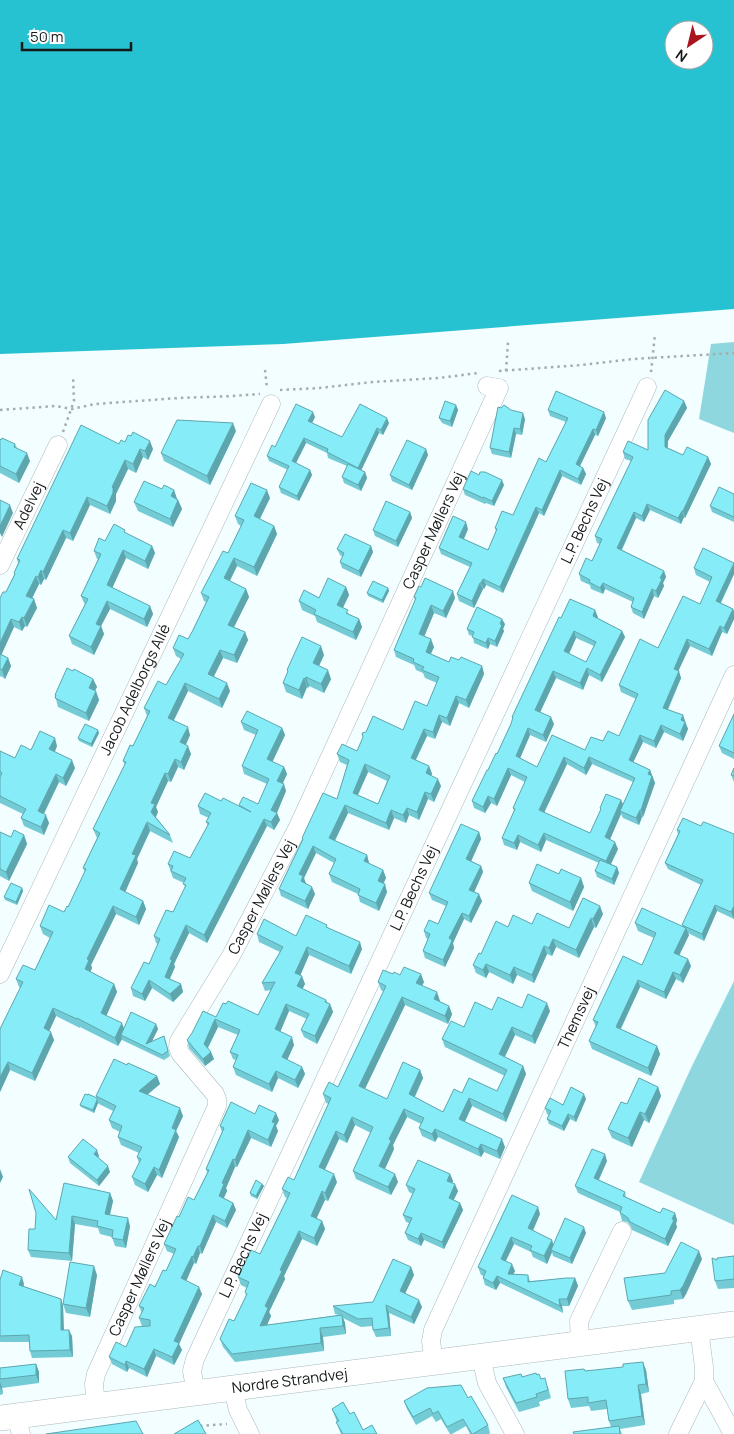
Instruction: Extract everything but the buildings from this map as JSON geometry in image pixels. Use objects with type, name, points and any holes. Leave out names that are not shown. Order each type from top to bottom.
[{"type":"street","name":"Casper Møllers Vej","points":[[96,1406],[94,1384],[96,1374],[217,1106],[218,1099],[215,1094],[180,1053],[179,1041],[231,956],[297,829],[490,382]]},
{"type":"street","name":"L.P. Bechs Vej","points":[[196,1393],[192,1371],[195,1359],[648,387]]},
{"type":"street","name":"Jacob Adelborgs Allé","points":[[0,974],[270,394]]},
{"type":"street","name":"Adelvej","points":[[0,565],[58,445]]},
{"type":"street","name":"Themsvej","points":[[434,1362],[431,1340],[433,1330],[734,675]]},
{"type":"street","points":[[580,1344],[579,1321],[622,1231]]},
{"type":"street","name":"Nordre Strandvej","points":[[12,1423],[96,1406],[734,1324]]},
{"type":"street","points":[[678,1434],[704,1381],[699,1328]]},
{"type":"street","points":[[481,1357],[486,1383],[515,1434]]},
{"type":"street","points":[[704,1381],[733,1434]]},
{"type":"street","points":[[234,1389],[238,1410],[247,1428]]},
{"type":"path","points":[[648,387],[653,358],[654,334]]},
{"type":"path","points":[[0,410],[55,406],[72,409],[95,404],[270,394],[372,382],[439,378],[490,382],[506,370],[508,342]]},
{"type":"path","points":[[498,371],[734,353]]},
{"type":"path","points":[[266,370],[270,394]]},
{"type":"path","points":[[58,445],[74,401],[73,376]]},
{"type":"path","points":[[200,1426],[247,1428]]},
{"type":"shaded area","points":[[0,0],[734,0],[734,309],[283,344],[0,354]]},
{"type":"shaded area","points":[[734,342],[734,433],[699,419],[711,344]]},
{"type":"shaded area","points":[[734,981],[734,1225],[639,1182],[691,1068]]}]
